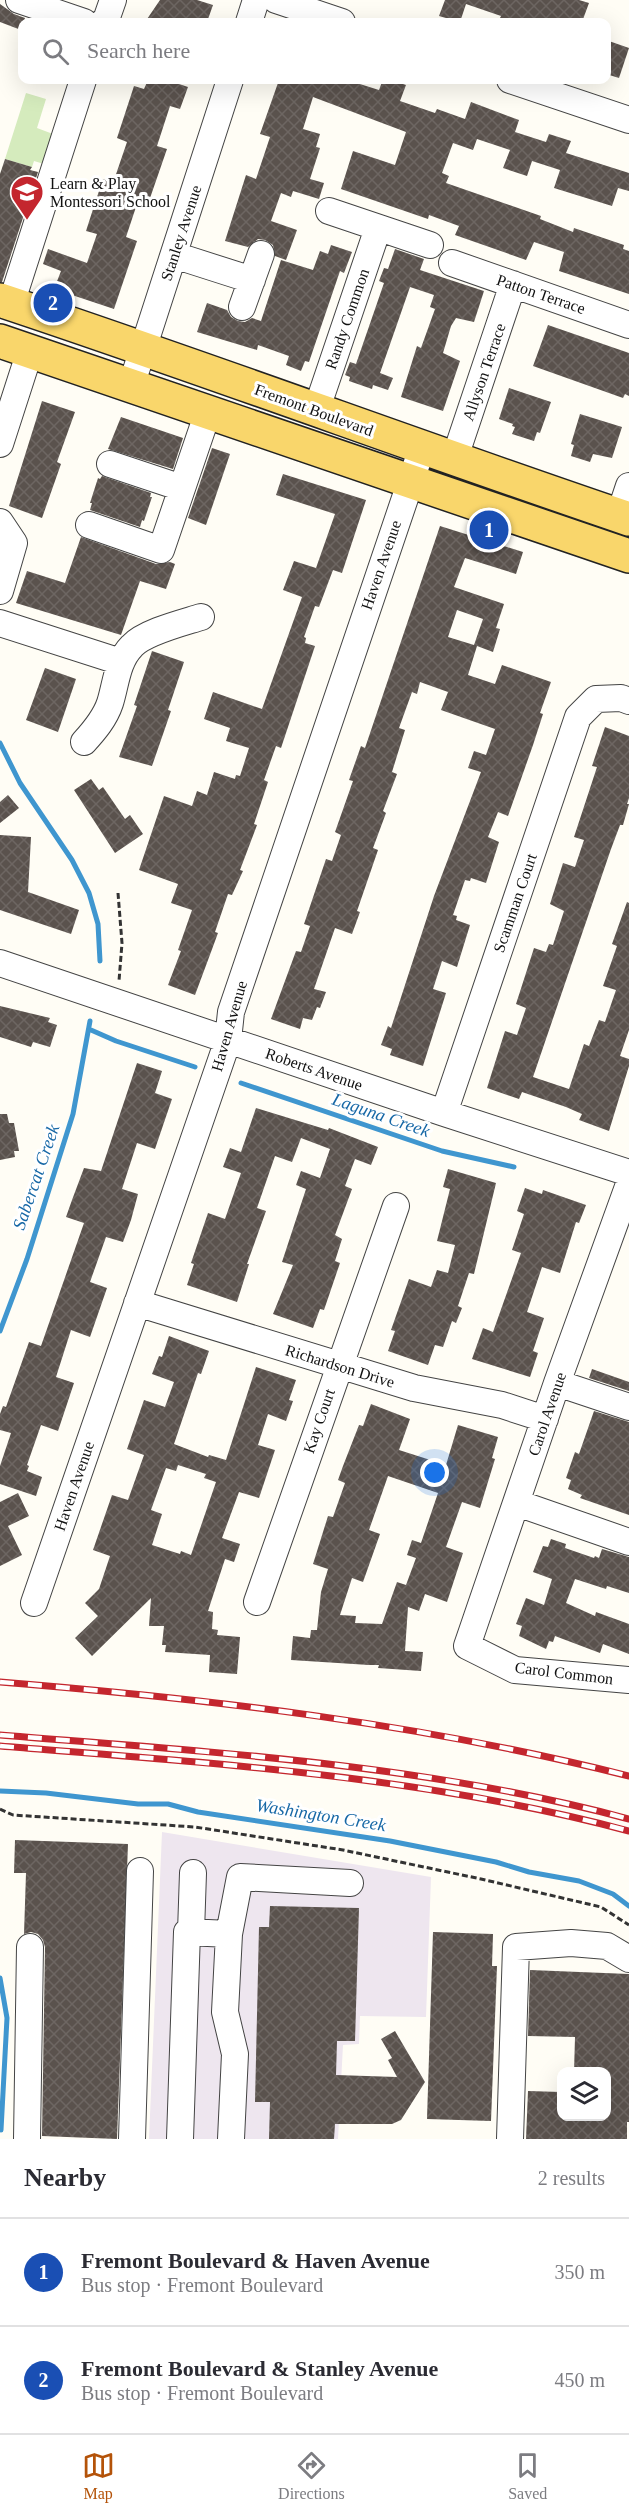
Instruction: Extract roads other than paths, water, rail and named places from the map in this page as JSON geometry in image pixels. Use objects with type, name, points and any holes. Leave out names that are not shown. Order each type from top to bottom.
[{"type":"main road","name":"Fremont Boulevard","points":[[5,302],[143,348],[454,460],[626,507]]},
{"type":"main road","points":[[0,341],[629,556]]},
{"type":"street","points":[[19,0],[72,18]]},
{"type":"street","points":[[107,18],[113,0]]},
{"type":"street","points":[[250,18],[256,0]]},
{"type":"street","points":[[276,0],[330,18]]},
{"type":"street","points":[[5,302],[76,84]]},
{"type":"street","name":"Stanley Avenue","points":[[131,386],[229,84]]},
{"type":"street","points":[[522,84],[629,120]]},
{"type":"street","points":[[329,211],[430,246]]},
{"type":"street","name":"Randy Common","points":[[316,411],[378,228]]},
{"type":"street","points":[[174,255],[252,280]]},
{"type":"street","points":[[242,307],[261,255]]},
{"type":"street","name":"Patton Terrace","points":[[452,263],[629,325]]},
{"type":"street","name":"Allyson Terrace","points":[[454,460],[513,285]]},
{"type":"street","points":[[0,444],[30,351]]},
{"type":"street","points":[[89,525],[161,550],[208,412]]},
{"type":"street","name":"Haven Avenue","points":[[34,1603],[228,1040],[231,1012],[422,448]]},
{"type":"street","points":[[110,464],[182,488]]},
{"type":"street","points":[[0,522],[14,543],[0,591]]},
{"type":"street","points":[[84,742],[98,727],[109,705],[121,662],[132,645],[157,632],[201,617]]},
{"type":"street","points":[[0,623],[121,662]]},
{"type":"street","name":"Scamman Court","points":[[444,1113],[578,717],[596,699],[621,698],[629,701]]},
{"type":"street","name":"Roberts Avenue","points":[[0,963],[629,1173]]},
{"type":"street","name":"Carol Avenue","points":[[467,1646],[557,1383],[629,1184]]},
{"type":"street","name":"Kay Court","points":[[256,1602],[396,1206]]},
{"type":"street","name":"Richardson Drive","points":[[137,1303],[414,1388],[502,1405],[545,1419]]},
{"type":"street","points":[[557,1383],[629,1407]]},
{"type":"street","points":[[517,1503],[629,1542]]},
{"type":"street","name":"Carol Common","points":[[467,1646],[515,1670],[629,1680]]},
{"type":"street","points":[[132,2139],[140,1871]]},
{"type":"street","points":[[191,1932],[193,1873]]},
{"type":"street","points":[[231,2139],[236,2054],[225,2012],[229,1934],[240,1877],[350,1883]]},
{"type":"street","points":[[180,2139],[187,1932],[229,1934]]},
{"type":"street","points":[[510,2139],[516,1947],[571,1943],[608,1946],[629,1959]]},
{"type":"street","points":[[27,2139],[30,1947]]},
{"type":"waterway","name":"Laguna Creek","points":[[0,743],[20,783],[72,860],[89,893],[98,924],[100,961]]},
{"type":"waterway","name":"Sabercat Creek","points":[[0,1331],[27,1259],[73,1114],[90,1021]]},
{"type":"waterway","name":"Laguna Creek","points":[[91,1030],[116,1041],[195,1067]]},
{"type":"waterway","name":"Laguna Creek","points":[[241,1083],[442,1151],[514,1167]]},
{"type":"waterway","name":"Washington Creek","points":[[0,1791],[46,1793],[138,1804],[168,1804],[198,1812],[390,1841],[579,1881],[613,1894],[629,1906]]},
{"type":"waterway","name":"Sabercat Creek","points":[[0,1978],[7,2018],[1,2130]]},
{"type":"railway","points":[[0,1682],[159,1697],[316,1716],[473,1742],[629,1776]]},
{"type":"railway","points":[[0,1735],[238,1755],[396,1773],[552,1800],[629,1819]]},
{"type":"railway","points":[[0,1746],[237,1766],[395,1784],[551,1812],[629,1831]]},
{"type":"place","name":"Learn & Play Montessori School","points":[[27,221]]},
{"type":"place","name":"Fremont Boulevard & Stanley Avenue","points":[[53,303]]},
{"type":"place","name":"Fremont Boulevard & Haven Avenue","points":[[489,530]]}]
